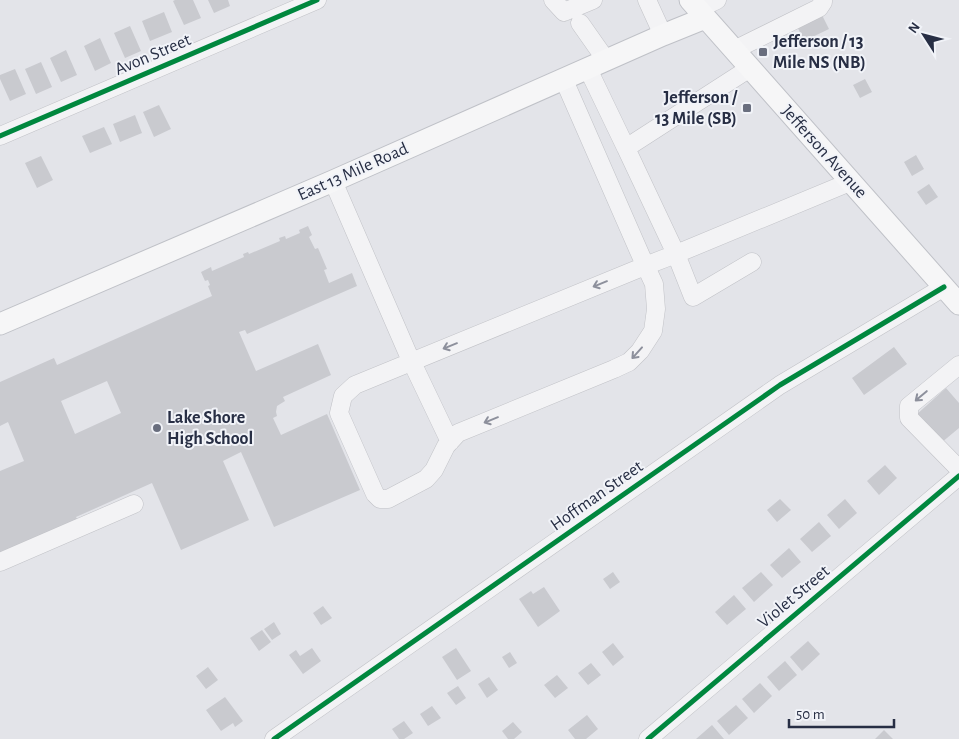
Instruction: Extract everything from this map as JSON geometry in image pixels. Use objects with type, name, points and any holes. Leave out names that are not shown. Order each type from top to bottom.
[{"type":"main road","name":"East 13 Mile Road","points":[[0,324],[564,80],[663,35],[698,9]]},
{"type":"main road","name":"Jefferson Avenue","points":[[698,9],[959,304]]},
{"type":"street","name":"Avon Street","points":[[0,136],[317,0]]},
{"type":"street","points":[[553,0],[564,12],[593,0]]},
{"type":"street","points":[[647,0],[663,35]]},
{"type":"street","points":[[698,9],[717,0]]},
{"type":"street","points":[[734,50],[819,8],[823,0]]},
{"type":"street","points":[[580,23],[626,148],[661,260],[654,284],[656,309],[653,331],[640,351],[629,362],[458,433],[446,446],[434,470],[426,479],[388,499],[380,499],[375,494],[339,413],[343,396],[355,385],[661,260],[850,182]]},
{"type":"street","points":[[626,148],[750,68]]},
{"type":"street","points":[[564,80],[661,260],[693,297],[752,262]]},
{"type":"street","points":[[333,181],[411,362],[450,442]]},
{"type":"street","name":"Hoffman Street","points":[[274,739],[780,385],[944,287]]},
{"type":"street","points":[[958,367],[909,406],[909,418],[959,469]]},
{"type":"street","name":"Violet Street","points":[[648,739],[959,476]]},
{"type":"street","points":[[0,562],[134,504]]},
{"type":"building","points":[[193,0],[201,18],[184,25],[173,1]]},
{"type":"building","points":[[208,0],[228,0],[230,6],[214,13]]},
{"type":"building","points":[[164,12],[172,32],[150,41],[142,21]]},
{"type":"building","points":[[821,13],[829,29],[804,41],[796,24]]},
{"type":"building","points":[[130,26],[141,51],[125,58],[114,33]]},
{"type":"building","points":[[100,38],[111,63],[95,71],[84,46]]},
{"type":"building","points":[[66,50],[77,75],[61,82],[50,58]]},
{"type":"building","points":[[41,62],[52,87],[36,94],[25,69]]},
{"type":"building","points":[[15,69],[26,94],[10,101],[0,75]]},
{"type":"building","points":[[865,79],[872,92],[860,98],[853,85]]},
{"type":"building","points":[[159,105],[171,129],[154,137],[143,112]]},
{"type":"building","points":[[135,115],[142,133],[120,142],[113,124]]},
{"type":"building","points":[[104,127],[112,144],[90,153],[82,136]]},
{"type":"building","points":[[916,155],[924,169],[912,176],[904,162]]},
{"type":"building","points":[[41,156],[53,180],[37,188],[25,163]]},
{"type":"building","points":[[929,184],[938,197],[926,205],[917,192]]},
{"type":"building","points":[[308,226],[312,235],[309,237],[315,249],[318,248],[327,269],[324,270],[329,283],[352,273],[357,286],[247,334],[245,330],[239,332],[256,371],[318,344],[331,375],[283,397],[285,401],[277,406],[277,416],[273,418],[281,435],[327,414],[360,490],[274,527],[241,452],[223,461],[249,520],[181,550],[152,483],[76,517],[78,521],[0,556],[0,471],[24,461],[8,422],[0,426],[0,382],[54,358],[57,365],[212,296],[208,280],[205,281],[201,272],[211,267],[212,271],[244,257],[243,254],[248,252],[249,254],[280,241],[279,238],[285,236],[286,239],[300,233],[299,230]],"holes":[[[107,381],[121,413],[75,434],[61,401]]]},
{"type":"building","points":[[894,347],[907,364],[864,395],[852,378]]},
{"type":"building","points":[[946,388],[959,403],[959,428],[941,443],[916,415]]},
{"type":"building","points":[[885,465],[897,478],[879,495],[867,481]]},
{"type":"building","points":[[780,499],[791,510],[777,522],[767,510]]},
{"type":"building","points":[[845,499],[857,513],[839,529],[827,515]]},
{"type":"building","points":[[819,522],[831,536],[812,552],[800,539]]},
{"type":"building","points":[[789,548],[801,562],[782,578],[770,565]]},
{"type":"building","points":[[613,572],[620,582],[610,589],[603,579]]},
{"type":"building","points":[[761,572],[773,585],[754,602],[742,588]]},
{"type":"building","points":[[544,587],[560,611],[538,627],[519,599],[531,591],[533,594]]},
{"type":"building","points":[[734,595],[746,609],[727,625],[715,612]]},
{"type":"building","points":[[323,606],[332,618],[321,625],[313,613]]},
{"type":"building","points":[[274,622],[281,634],[272,640],[264,629]]},
{"type":"building","points":[[262,630],[271,642],[259,651],[250,638]]},
{"type":"building","points":[[808,641],[820,654],[802,671],[790,657]]},
{"type":"building","points":[[613,643],[624,657],[613,666],[602,652]]},
{"type":"building","points":[[312,648],[321,661],[303,674],[289,655],[296,650],[300,656]]},
{"type":"building","points":[[456,648],[471,671],[457,680],[442,657]]},
{"type":"building","points":[[510,652],[517,663],[509,668],[502,657]]},
{"type":"building","points":[[785,661],[797,675],[779,691],[767,677]]},
{"type":"building","points":[[591,663],[601,675],[588,685],[578,673]]},
{"type":"building","points":[[208,667],[218,680],[206,689],[196,676]]},
{"type":"building","points":[[557,675],[568,688],[555,698],[544,685]]},
{"type":"building","points":[[489,677],[498,690],[487,698],[478,684]]},
{"type":"building","points":[[760,683],[772,696],[754,713],[742,699]]},
{"type":"building","points":[[458,686],[466,698],[456,705],[447,693]]},
{"type":"building","points":[[225,697],[243,721],[235,727],[233,723],[221,731],[206,710]]},
{"type":"building","points":[[736,705],[748,718],[729,735],[717,721]]},
{"type":"building","points":[[432,706],[441,718],[428,726],[420,714]]},
{"type":"building","points":[[587,715],[598,729],[586,739],[575,739],[568,730]]},
{"type":"building","points":[[404,721],[413,733],[404,739],[399,739],[392,729]]},
{"type":"building","points":[[513,722],[522,732],[514,739],[508,739],[502,731]]},
{"type":"building","points":[[712,725],[724,739],[696,739]]},
{"type":"building","points":[[884,730],[893,739],[875,739]]},
{"type":"cycle path","points":[[0,136],[317,0]]},
{"type":"cycle path","points":[[274,739],[780,385],[944,287]]},
{"type":"cycle path","points":[[648,739],[959,476]]},
{"type":"place","name":"Jefferson / 13 Mile NS (NB)","points":[[763,52]]},
{"type":"place","name":"Jefferson / 13 Mile (SB)","points":[[747,108]]},
{"type":"place","name":"Lake Shore High School","points":[[157,428]]}]
